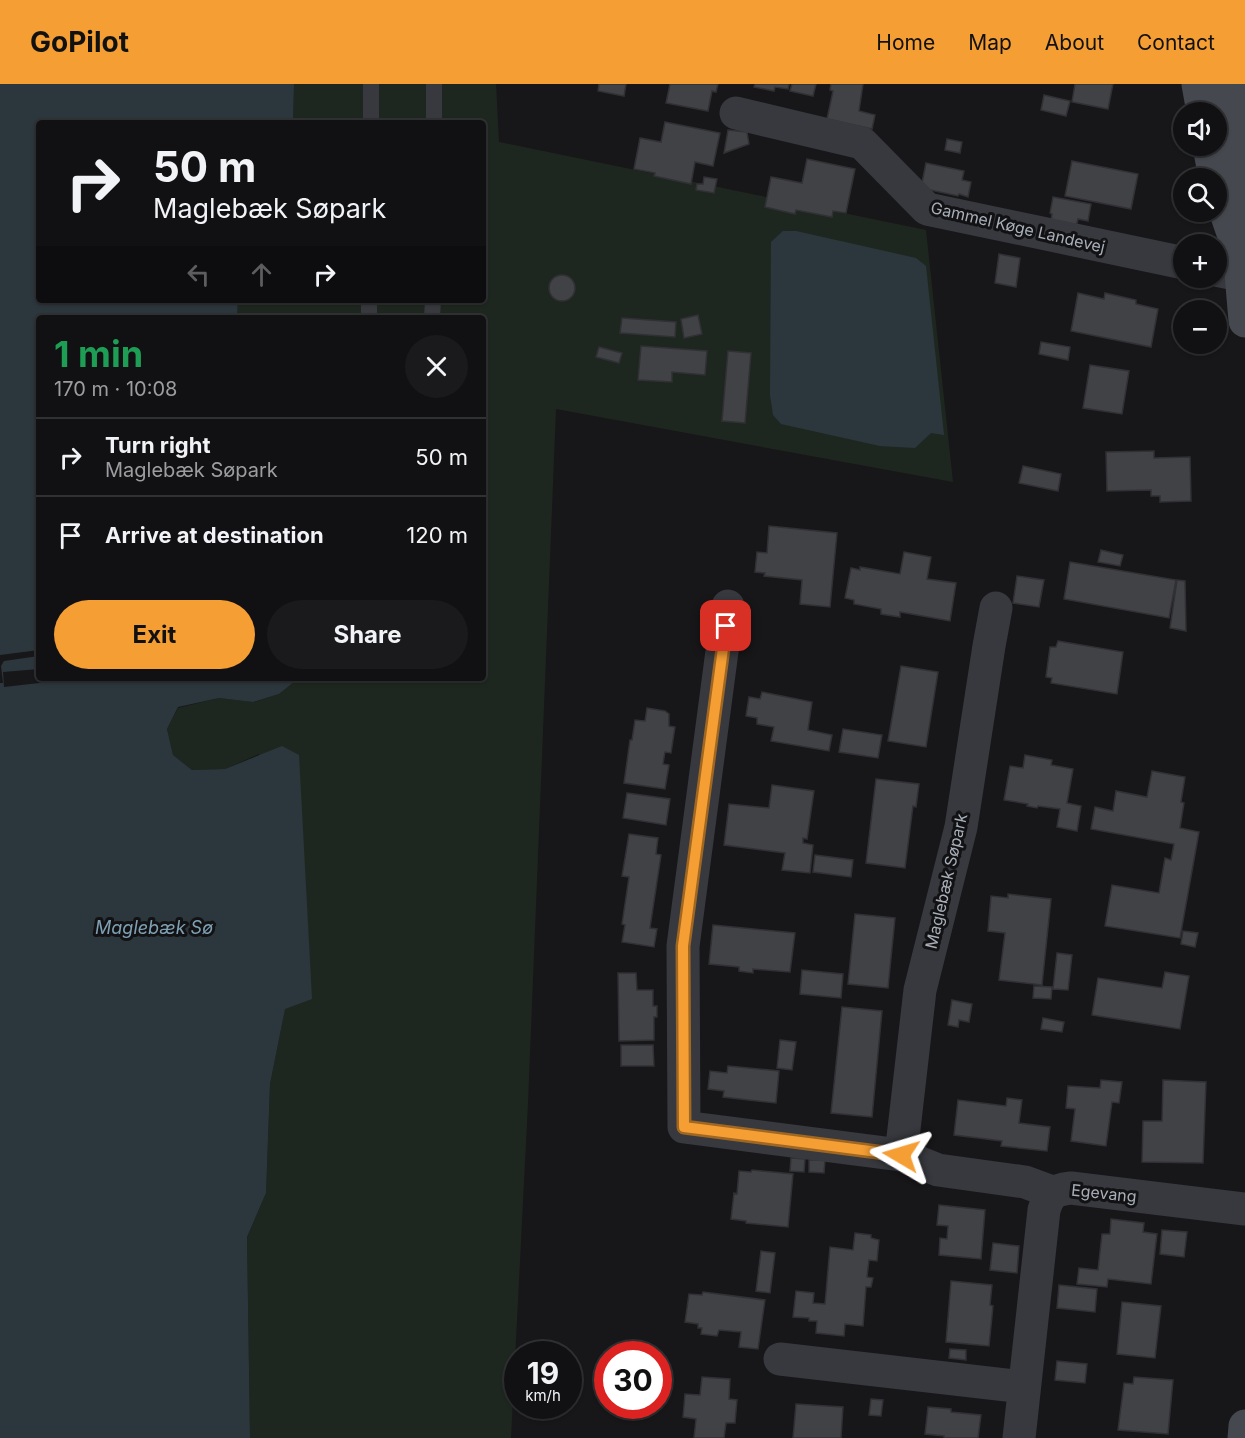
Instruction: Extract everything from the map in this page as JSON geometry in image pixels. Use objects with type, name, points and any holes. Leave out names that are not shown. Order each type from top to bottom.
[{"type":"main road","points":[[1198,84],[1201,102]]},
{"type":"main road","points":[[1229,84],[1243,174],[1235,261]]},
{"type":"main road","points":[[1226,222],[1245,321]]},
{"type":"main road","points":[[1244,1438],[1245,1426]]},
{"type":"street","name":"Gammel Køge Landevej","points":[[736,113],[862,143],[927,209],[1173,261]]},
{"type":"street","points":[[728,606],[683,946],[684,1127],[901,1155],[938,1170],[1025,1182],[1052,1192]]},
{"type":"street","name":"Maglebæk Søpark","points":[[901,1155],[920,990],[961,827],[996,608]]},
{"type":"street","name":"Egevang","points":[[1019,1438],[1044,1210],[1052,1192],[1071,1188],[1245,1209]]},
{"type":"street","points":[[780,1359],[1024,1387]]},
{"type":"lane","points":[[371,84],[371,120]]},
{"type":"lane","points":[[434,84],[434,120]]},
{"type":"shaded area","points":[[294,84],[496,84],[499,142],[926,230],[953,482],[556,409],[528,1103],[516,1341],[504,1341],[504,1419],[512,1419],[511,1438],[250,1438],[247,1237],[266,1193],[270,1084],[285,1008],[259,754],[225,769],[192,770],[173,755],[167,729],[178,708],[219,698],[254,702],[279,694],[295,681],[486,681],[486,315],[237,315],[238,303],[486,303],[486,120],[293,120]]},
{"type":"water","name":"Maglebæk Sø","points":[[0,84],[294,84],[293,120],[36,120],[36,303],[238,303],[237,315],[36,315],[36,681],[295,681],[279,694],[253,702],[219,698],[178,707],[167,729],[173,755],[192,770],[225,769],[282,746],[299,755],[312,999],[285,1009],[270,1084],[266,1193],[247,1237],[250,1438],[0,1438]]},
{"type":"water","points":[[783,231],[796,231],[916,258],[926,266],[944,435],[931,433],[915,448],[880,446],[781,424],[773,415],[770,395],[771,242]]},
{"type":"pier","points":[[36,650],[36,656],[4,661],[1,666],[3,683],[0,683],[0,655]]},
{"type":"pier","points":[[36,669],[36,681],[57,681],[4,687],[3,672]]},
{"type":"building","points":[[599,84],[626,84],[624,96],[598,91]]},
{"type":"building","points":[[670,84],[718,84],[716,92],[712,91],[708,111],[666,103]]},
{"type":"building","points":[[755,84],[789,84],[788,89],[775,87],[774,91],[754,87]]},
{"type":"building","points":[[792,84],[816,84],[813,96],[790,91]]},
{"type":"building","points":[[831,84],[863,84],[859,111],[875,115],[872,129],[827,119],[833,91],[830,90]]},
{"type":"building","points":[[1075,84],[1113,84],[1108,109],[1072,102]]},
{"type":"building","points":[[1044,95],[1070,101],[1066,116],[1041,110]]},
{"type":"building","points":[[665,122],[720,133],[713,166],[695,162],[691,184],[634,169],[640,138],[661,142]]},
{"type":"building","points":[[728,130],[747,132],[749,144],[724,153]]},
{"type":"building","points":[[947,139],[962,142],[960,153],[945,150]]},
{"type":"building","points":[[807,159],[855,169],[846,213],[833,211],[832,217],[796,210],[795,214],[765,207],[771,177],[802,183]]},
{"type":"building","points":[[1072,161],[1138,174],[1131,209],[1065,196]]},
{"type":"building","points":[[926,163],[964,171],[962,180],[971,182],[968,197],[921,188]]},
{"type":"building","points":[[704,177],[717,179],[714,193],[696,190],[697,184],[703,184]]},
{"type":"building","points":[[1053,197],[1091,204],[1088,221],[1078,219],[1076,227],[1051,222]]},
{"type":"building","points":[[999,254],[1020,258],[1016,287],[995,283]]},
{"type":"building","points":[[562,275],[571,279],[575,288],[571,297],[562,301],[553,297],[549,288],[553,279]]},
{"type":"building","points":[[1078,293],[1104,299],[1105,293],[1136,300],[1136,304],[1158,309],[1151,347],[1071,331]]},
{"type":"building","points":[[698,315],[702,334],[684,338],[681,319]]},
{"type":"building","points":[[622,318],[676,322],[675,337],[620,333]]},
{"type":"building","points":[[1041,342],[1070,347],[1068,360],[1039,354]]},
{"type":"building","points":[[641,346],[707,351],[705,375],[672,372],[672,382],[638,380]]},
{"type":"building","points":[[599,347],[622,353],[619,363],[596,357]]},
{"type":"building","points":[[728,351],[751,353],[745,423],[722,421]]},
{"type":"building","points":[[1090,365],[1129,371],[1122,414],[1083,408]]},
{"type":"building","points":[[1154,451],[1154,458],[1190,457],[1191,501],[1160,502],[1160,496],[1151,496],[1151,490],[1107,491],[1106,452]]},
{"type":"building","points":[[1023,466],[1061,474],[1058,491],[1019,483]]},
{"type":"building","points":[[769,526],[837,533],[830,607],[800,604],[802,580],[764,576],[765,573],[755,572],[757,552],[767,553]]},
{"type":"building","points":[[1101,550],[1123,555],[1120,566],[1098,562]]},
{"type":"building","points":[[904,552],[931,557],[927,579],[956,583],[950,621],[900,612],[900,617],[881,614],[881,609],[854,604],[854,600],[845,598],[851,568],[860,570],[860,567],[900,574]]},
{"type":"building","points":[[1070,562],[1176,580],[1169,618],[1064,599]]},
{"type":"building","points":[[1017,576],[1044,580],[1039,607],[1013,603]]},
{"type":"building","points":[[1177,580],[1185,581],[1186,631],[1170,628]]},
{"type":"building","points":[[1058,641],[1123,652],[1117,694],[1051,683],[1052,678],[1046,677],[1050,647],[1056,647]]},
{"type":"building","points":[[901,666],[938,672],[926,747],[888,741]]},
{"type":"building","points":[[762,692],[812,702],[808,730],[832,735],[829,751],[771,741],[774,727],[757,724],[757,718],[746,716],[749,697],[760,699]]},
{"type":"building","points":[[647,708],[665,711],[669,714],[669,726],[675,727],[671,753],[665,752],[663,764],[669,765],[665,789],[624,783],[635,720],[645,721]]},
{"type":"building","points":[[843,729],[882,735],[878,758],[839,752]]},
{"type":"building","points":[[1025,755],[1052,760],[1051,765],[1073,769],[1067,803],[1081,806],[1077,831],[1057,827],[1060,809],[1038,806],[1037,808],[1004,800],[1010,766],[1023,768]]},
{"type":"building","points":[[1152,771],[1185,777],[1180,828],[1199,832],[1180,938],[1105,926],[1112,885],[1159,893],[1165,858],[1171,860],[1174,844],[1091,829],[1095,807],[1113,811],[1116,791],[1147,797]]},
{"type":"building","points":[[876,779],[919,784],[916,807],[913,806],[905,868],[866,863]]},
{"type":"building","points":[[772,785],[814,791],[807,839],[803,838],[803,843],[813,845],[810,873],[782,870],[785,853],[724,845],[729,804],[769,808]]},
{"type":"building","points":[[627,793],[670,799],[666,825],[623,818]]},
{"type":"building","points":[[629,834],[658,838],[656,854],[661,855],[650,928],[657,929],[654,947],[622,942],[625,925],[622,924],[629,877],[622,876]]},
{"type":"building","points":[[815,855],[853,860],[851,877],[813,872]]},
{"type":"building","points":[[1008,894],[1051,899],[1042,985],[999,980],[1005,933],[988,931],[991,896],[1008,898]]},
{"type":"building","points":[[855,914],[895,918],[888,988],[848,984]]},
{"type":"building","points":[[713,925],[795,933],[790,972],[753,969],[753,973],[739,971],[739,967],[709,964]]},
{"type":"building","points":[[1183,931],[1198,933],[1195,947],[1181,944]]},
{"type":"building","points":[[1057,953],[1072,955],[1068,990],[1053,989]]},
{"type":"building","points":[[802,970],[843,974],[841,998],[800,994]]},
{"type":"building","points":[[1165,972],[1189,976],[1180,1029],[1092,1015],[1098,978],[1162,988]]},
{"type":"building","points":[[618,973],[636,973],[637,990],[653,990],[653,1006],[657,1006],[657,1017],[654,1017],[654,1040],[619,1041]]},
{"type":"building","points":[[1034,986],[1052,987],[1051,999],[1033,998]]},
{"type":"building","points":[[952,1000],[972,1004],[969,1022],[959,1020],[958,1027],[948,1025]]},
{"type":"building","points":[[842,1007],[882,1011],[872,1117],[831,1113]]},
{"type":"building","points":[[1043,1018],[1064,1022],[1062,1032],[1041,1029]]},
{"type":"building","points":[[780,1040],[796,1042],[792,1070],[777,1068]]},
{"type":"building","points":[[621,1045],[653,1045],[654,1066],[621,1066]]},
{"type":"building","points":[[728,1066],[779,1071],[776,1103],[723,1097],[724,1091],[708,1089],[710,1071],[727,1073]]},
{"type":"building","points":[[1101,1080],[1122,1082],[1119,1103],[1112,1102],[1106,1146],[1071,1141],[1075,1109],[1066,1108],[1068,1086],[1100,1088]]},
{"type":"building","points":[[1163,1080],[1206,1082],[1203,1163],[1142,1162],[1143,1121],[1162,1121]]},
{"type":"building","points":[[1007,1098],[1022,1100],[1019,1123],[1050,1127],[1047,1151],[1001,1146],[1002,1141],[954,1135],[958,1100],[1006,1106]]},
{"type":"building","points":[[791,1158],[805,1159],[804,1172],[790,1171]]},
{"type":"building","points":[[809,1160],[825,1160],[824,1173],[809,1172]]},
{"type":"building","points":[[752,1170],[793,1174],[788,1227],[746,1223],[746,1221],[731,1219],[734,1193],[737,1194],[739,1171],[751,1172]]},
{"type":"building","points":[[939,1205],[985,1210],[981,1259],[939,1255],[940,1238],[947,1239],[948,1226],[937,1225]]},
{"type":"building","points":[[1111,1219],[1144,1223],[1143,1232],[1157,1234],[1151,1284],[1108,1279],[1107,1287],[1077,1284],[1079,1268],[1098,1270],[1102,1234],[1110,1234]]},
{"type":"building","points":[[1162,1230],[1187,1232],[1184,1257],[1160,1254]]},
{"type":"building","points":[[855,1233],[871,1235],[871,1238],[879,1240],[877,1261],[869,1260],[867,1277],[873,1278],[871,1287],[866,1287],[863,1326],[845,1324],[844,1336],[816,1333],[817,1321],[793,1317],[796,1291],[814,1293],[813,1303],[825,1304],[830,1247],[853,1250]]},
{"type":"building","points":[[993,1243],[1019,1246],[1017,1273],[990,1270]]},
{"type":"building","points":[[761,1251],[775,1253],[770,1293],[756,1291]]},
{"type":"building","points":[[951,1281],[992,1285],[990,1305],[993,1306],[989,1346],[946,1342]]},
{"type":"building","points":[[1059,1285],[1097,1289],[1095,1312],[1057,1308]]},
{"type":"building","points":[[703,1292],[765,1300],[758,1349],[739,1347],[741,1332],[719,1330],[717,1336],[701,1334],[702,1328],[698,1328],[698,1324],[685,1322],[689,1294],[702,1295]]},
{"type":"building","points":[[1122,1302],[1161,1306],[1155,1358],[1117,1354]]},
{"type":"building","points":[[950,1349],[966,1350],[966,1360],[949,1358]]},
{"type":"building","points":[[1057,1361],[1087,1364],[1085,1383],[1055,1380]]},
{"type":"building","points":[[702,1377],[730,1379],[729,1399],[737,1400],[735,1423],[726,1423],[724,1438],[694,1438],[696,1419],[683,1417],[685,1394],[700,1395]]},
{"type":"building","points":[[1134,1377],[1173,1380],[1168,1434],[1118,1430],[1124,1383],[1133,1384]]},
{"type":"building","points":[[871,1399],[883,1400],[881,1416],[869,1415]]},
{"type":"building","points":[[796,1404],[843,1407],[841,1438],[793,1438]]},
{"type":"building","points":[[928,1407],[981,1415],[978,1438],[944,1438],[944,1436],[925,1434]]},
{"type":"route","points":[[726,626],[683,946],[684,1127],[901,1155]]}]
